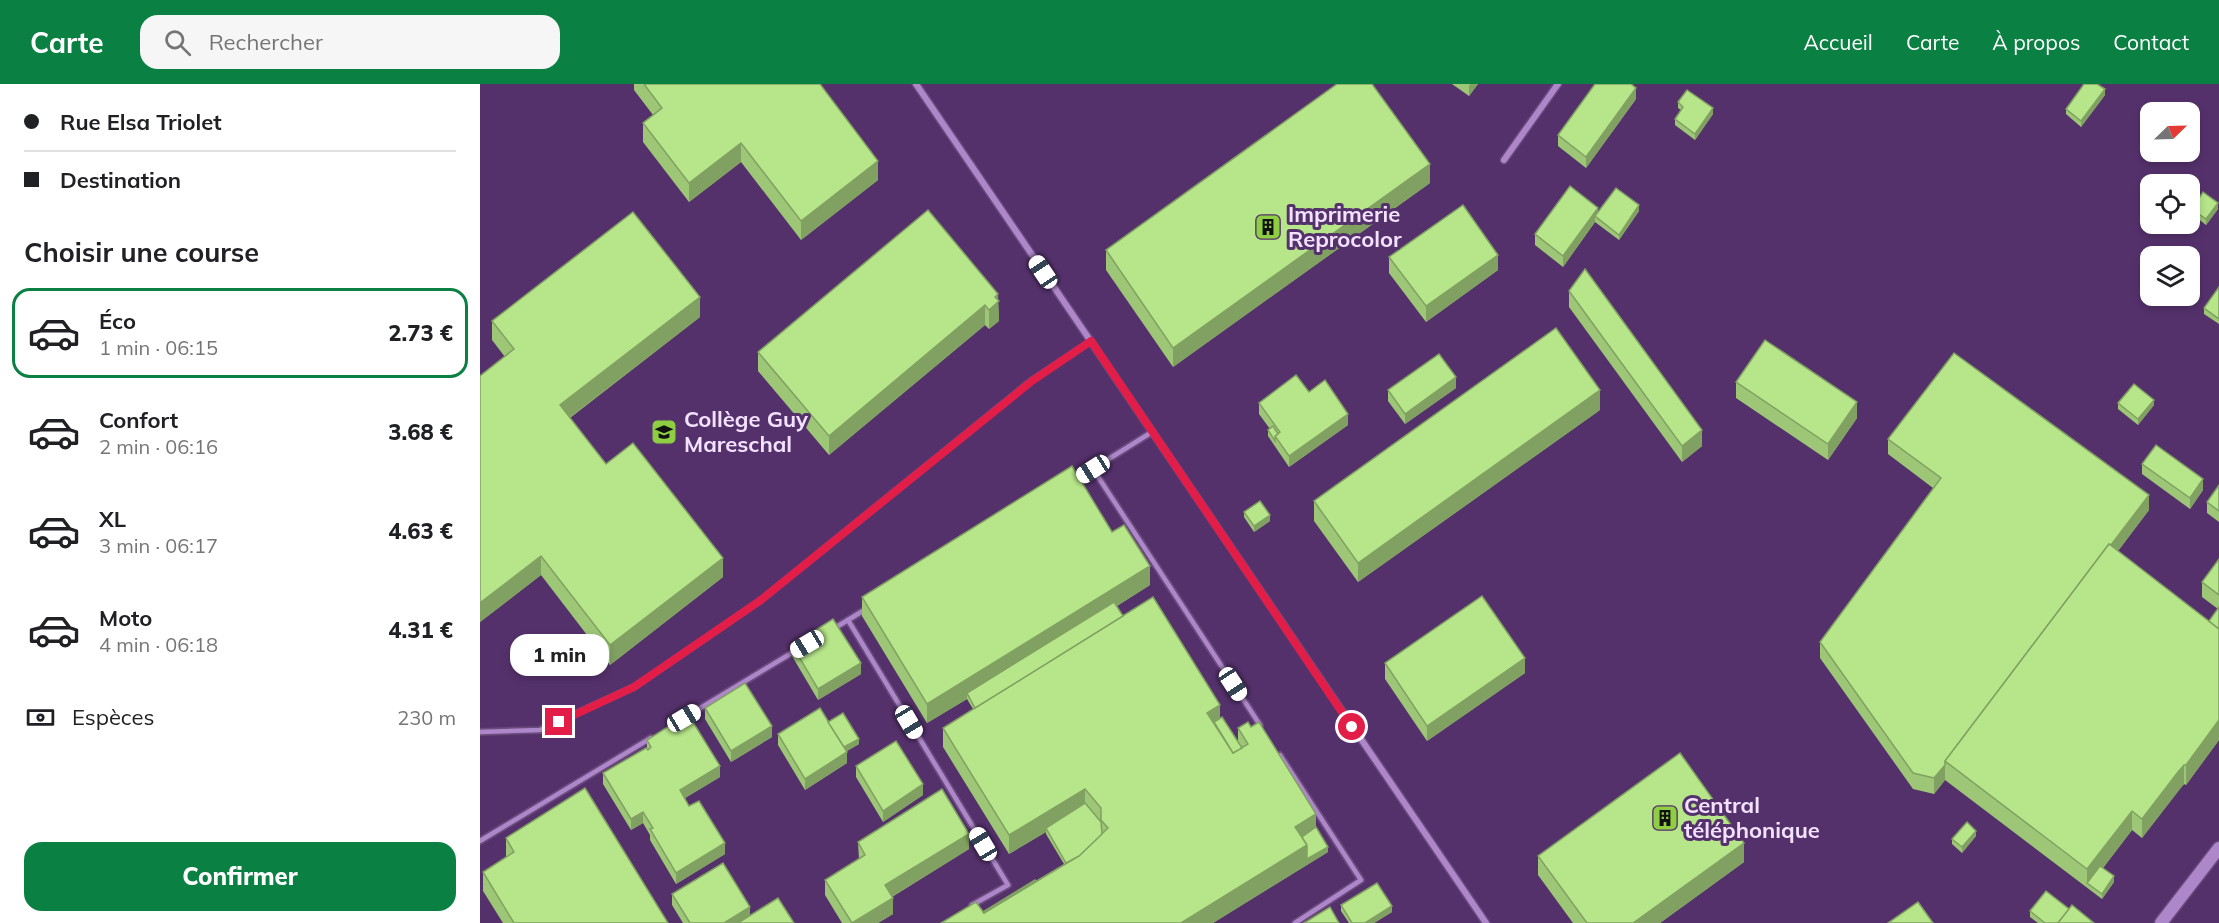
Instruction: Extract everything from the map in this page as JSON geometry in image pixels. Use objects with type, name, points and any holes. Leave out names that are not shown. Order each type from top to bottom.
[{"type":"main road","points":[[2161,923],[2219,848]]},
{"type":"street","points":[[916,84],[1486,923]]},
{"type":"street","points":[[1504,160],[1558,84]]},
{"type":"lane","points":[[480,732],[540,730],[634,687],[761,600],[1032,381],[1091,341]]},
{"type":"lane","points":[[1072,482],[1152,432]]},
{"type":"lane","points":[[1093,469],[1263,730]]},
{"type":"lane","points":[[827,632],[868,607]]},
{"type":"lane","points":[[848,620],[1008,885],[970,906]]},
{"type":"lane","points":[[674,724],[797,651]]},
{"type":"lane","points":[[480,841],[654,737]]},
{"type":"lane","points":[[1276,750],[1361,880],[1295,923]]},
{"type":"building","points":[[644,84],[820,84],[878,161],[801,221],[741,143],[689,183],[643,123],[662,108]]},
{"type":"building","name":"Imprimerie Reprocolor","points":[[1337,84],[1372,84],[1430,164],[1173,348],[1106,250]]},
{"type":"building","points":[[1595,84],[1631,84],[1636,88],[1586,157],[1558,135]]},
{"type":"building","points":[[2084,84],[2097,84],[2105,89],[2081,121],[2066,109]]},
{"type":"building","points":[[1687,90],[1713,108],[1695,134],[1675,119],[1683,107],[1678,102]]},
{"type":"building","points":[[1570,186],[1598,208],[1563,256],[1535,234]]},
{"type":"building","points":[[1616,188],[1639,205],[1619,235],[1595,216]]},
{"type":"building","points":[[2203,192],[2218,203],[2206,219],[2200,215],[2200,197]]},
{"type":"building","points":[[1463,205],[1498,255],[1426,306],[1389,257]]},
{"type":"building","points":[[928,210],[998,294],[995,297],[999,301],[989,310],[985,305],[829,436],[758,352]]},
{"type":"building","points":[[633,212],[700,297],[560,405],[606,464],[633,443],[723,558],[610,645],[541,556],[480,603],[480,376],[514,349],[492,321]]},
{"type":"building","points":[[1585,269],[1702,430],[1682,446],[1569,291]]},
{"type":"building","points":[[2219,287],[2219,319],[2204,308]]},
{"type":"building","points":[[1556,328],[1600,390],[1358,563],[1314,501]]},
{"type":"building","points":[[1765,340],[1857,402],[1828,444],[1736,382]]},
{"type":"building","points":[[1954,353],[2149,495],[2111,545],[2109,544],[1934,778],[1913,773],[1820,642],[1941,478],[1888,439]]},
{"type":"building","points":[[1439,354],[1456,377],[1405,414],[1388,390]]},
{"type":"building","points":[[1296,375],[1309,392],[1325,380],[1348,414],[1289,456],[1275,436],[1280,432],[1259,403]]},
{"type":"building","points":[[2134,384],[2154,400],[2138,419],[2118,403]]},
{"type":"building","points":[[1273,426],[1278,434],[1275,436],[1275,441],[1268,430]]},
{"type":"building","points":[[2156,445],[2203,479],[2190,498],[2142,464]]},
{"type":"building","points":[[1072,466],[1112,532],[1124,525],[1150,566],[927,704],[862,597]]},
{"type":"building","points":[[2219,485],[2219,511],[2207,502]]},
{"type":"building","points":[[1260,501],[1270,515],[1254,526],[1244,512]]},
{"type":"building","points":[[2109,544],[2219,629],[2219,720],[2142,819],[2132,811],[2087,869],[1945,761]]},
{"type":"building","points":[[2219,559],[2219,595],[2202,582]]},
{"type":"building","points":[[1482,596],[1525,658],[1427,726],[1385,663]]},
{"type":"building","points":[[1153,597],[1220,705],[1207,713],[1233,753],[1248,744],[1238,728],[1248,722],[1251,727],[1259,722],[1316,814],[1295,827],[1307,845],[1181,923],[941,923],[976,902],[984,913],[1079,856],[1108,828],[1101,820],[1101,808],[1085,789],[1009,835],[943,728]]},
{"type":"building","points":[[1114,602],[1123,616],[975,708],[967,693]]},
{"type":"building","points":[[2219,607],[2219,629],[2209,621]]},
{"type":"building","points":[[833,619],[861,663],[818,689],[792,645]]},
{"type":"building","points":[[745,683],[772,726],[731,751],[705,708]]},
{"type":"building","points":[[820,708],[847,752],[805,779],[778,734]]},
{"type":"building","points":[[843,713],[859,739],[844,747],[828,722]]},
{"type":"building","points":[[688,714],[720,766],[680,790],[689,806],[699,801],[725,843],[676,873],[650,829],[653,828],[643,812],[631,819],[603,773],[646,748],[648,750],[651,747],[647,740]]},
{"type":"building","points":[[1222,717],[1242,748],[1233,753],[1214,722]]},
{"type":"building","points":[[896,741],[923,784],[883,811],[856,766]]},
{"type":"building","name":"Central téléphonique","points":[[1680,753],[1744,843],[1633,923],[1587,923],[1538,856]]},
{"type":"building","points":[[585,788],[668,923],[514,923],[483,872],[514,852],[506,838]]},
{"type":"building","points":[[942,789],[969,834],[885,885],[893,898],[852,923],[825,880],[865,855],[858,842]]},
{"type":"building","points":[[1085,803],[1101,822],[1102,834],[1079,856],[1066,863],[1046,828]]},
{"type":"building","points":[[1967,822],[1976,831],[1962,847],[1952,839]]},
{"type":"building","points":[[1316,827],[1328,847],[1307,859],[1307,845],[1302,837]]},
{"type":"building","points":[[723,863],[750,907],[724,923],[690,923],[672,894]]},
{"type":"building","points":[[2100,866],[2114,876],[2102,894],[2087,883]]},
{"type":"building","points":[[1035,880],[1036,881],[983,912]]},
{"type":"building","points":[[1377,883],[1392,906],[1365,923],[1352,923],[1341,905]]},
{"type":"building","points":[[2046,891],[2069,909],[2058,923],[2045,923],[2030,911]]},
{"type":"building","points":[[778,898],[794,923],[738,923]]},
{"type":"building","points":[[1918,902],[1933,923],[1888,923]]},
{"type":"building","points":[[2072,905],[2094,923],[2058,923]]},
{"type":"building","points":[[1330,907],[1339,923],[1304,923]]},
{"type":"place","name":"Imprimerie Reprocolor","points":[[1268,227]]},
{"type":"place","name":"Collège Guy Mareschal","points":[[664,432]]},
{"type":"place","name":"Central téléphonique","points":[[1665,818]]},
{"type":"route","points":[[559,722],[634,687],[761,600],[1032,381],[1091,341],[1352,727]]}]
